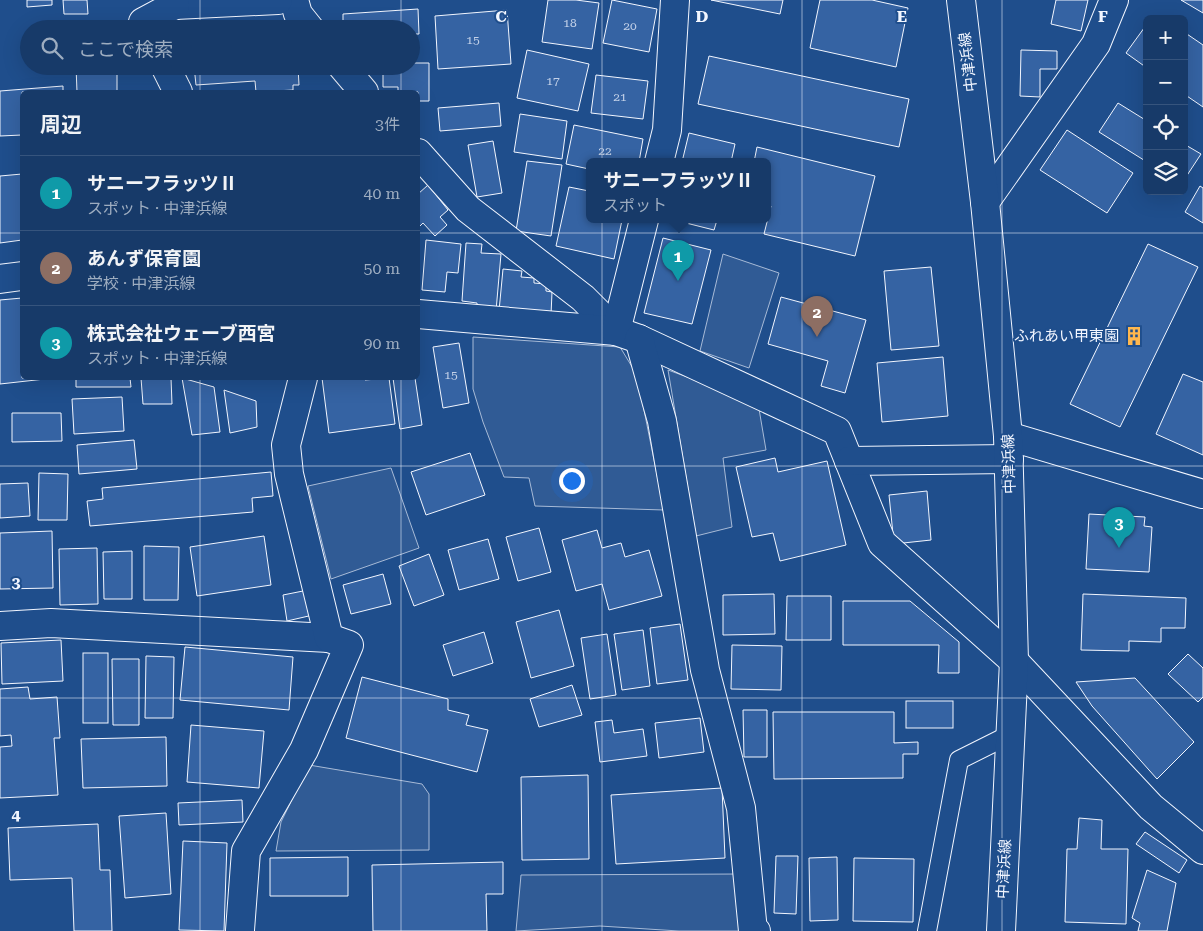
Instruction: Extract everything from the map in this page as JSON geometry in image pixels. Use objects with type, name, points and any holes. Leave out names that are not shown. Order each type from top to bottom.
[{"type":"street","points":[[146,20],[175,2],[278,0]]},
{"type":"street","points":[[294,0],[298,14],[303,20]]},
{"type":"street","points":[[660,158],[667,130],[676,0]]},
{"type":"street","name":"中津浜線","points":[[961,0],[985,202],[1009,448],[1014,661],[1002,931]]},
{"type":"street","points":[[985,202],[1096,44],[1114,0]]},
{"type":"street","points":[[170,75],[177,90]]},
{"type":"street","points":[[350,75],[362,90]]},
{"type":"street","points":[[420,154],[468,209],[628,335],[837,430],[882,543],[1014,661],[1151,807],[1203,850]]},
{"type":"street","points":[[644,223],[628,335],[662,421],[706,670],[741,808],[753,930],[756,931]]},
{"type":"street","points":[[0,279],[20,276]]},
{"type":"street","points":[[420,314],[628,335]]},
{"type":"street","points":[[302,380],[286,445],[288,474],[329,638]]},
{"type":"street","points":[[849,461],[1009,448],[1203,494]]},
{"type":"street","points":[[0,626],[51,623],[329,638],[349,646],[304,750],[246,851],[240,930]]},
{"type":"lane","points":[[927,931],[958,760],[1011,734]]},
{"type":"shaded area","points":[[723,254],[779,273],[749,368],[700,351]]},
{"type":"shaded area","points":[[473,337],[620,347],[637,375],[664,510],[535,506],[529,478],[504,477],[483,422],[473,389]]},
{"type":"shaded area","points":[[668,370],[758,403],[766,450],[723,458],[732,527],[696,536]]},
{"type":"shaded area","points":[[391,468],[419,548],[331,579],[308,486]]},
{"type":"shaded area","points":[[309,765],[422,784],[429,794],[429,850],[276,851],[281,822]]},
{"type":"shaded area","points":[[740,874],[742,931],[679,931],[600,926],[516,931],[521,875]]},
{"type":"building","points":[[27,0],[52,0],[52,5],[27,7]]},
{"type":"building","points":[[63,0],[87,0],[88,14],[64,14]]},
{"type":"building","points":[[548,0],[576,0],[599,3],[592,49],[542,42]]},
{"type":"building","points":[[612,0],[657,9],[649,52],[603,43]]},
{"type":"building","points":[[711,0],[783,0],[780,14]]},
{"type":"building","points":[[820,0],[872,0],[908,8],[896,67],[810,48]]},
{"type":"building","points":[[1056,0],[1088,0],[1081,31],[1051,24]]},
{"type":"building","points":[[1181,0],[1203,0],[1203,13]]},
{"type":"building","points":[[418,9],[418,20],[343,20],[343,14]]},
{"type":"building","points":[[507,10],[511,64],[438,69],[435,16]]},
{"type":"building","points":[[1143,30],[1143,65],[1126,53]]},
{"type":"building","points":[[1188,35],[1203,45],[1203,107],[1188,97]]},
{"type":"building","points":[[527,50],[589,64],[578,111],[517,98]]},
{"type":"building","points":[[1021,50],[1057,51],[1057,69],[1040,69],[1040,97],[1020,96]]},
{"type":"building","points":[[709,56],[909,99],[899,147],[698,104]]},
{"type":"building","points":[[420,63],[429,63],[429,101],[420,101],[420,90],[398,90],[398,87],[383,87],[383,75],[420,75]]},
{"type":"building","points":[[76,75],[117,75],[117,90],[77,90]]},
{"type":"building","points":[[195,75],[298,75],[299,85],[293,85],[293,90],[256,90],[255,81],[196,85]]},
{"type":"building","points":[[596,75],[648,81],[643,119],[591,113]]},
{"type":"building","points":[[63,86],[63,90],[20,90],[20,135],[0,136],[0,91]]},
{"type":"building","points":[[499,103],[501,126],[440,131],[438,108]]},
{"type":"building","points":[[1118,103],[1143,119],[1143,160],[1099,132]]},
{"type":"building","points":[[520,114],[567,121],[562,159],[514,152]]},
{"type":"building","points":[[574,125],[643,139],[640,158],[586,158],[586,168],[566,164]]},
{"type":"building","points":[[1067,130],[1133,173],[1107,213],[1040,170]]},
{"type":"building","points":[[689,133],[735,144],[732,158],[683,158]]},
{"type":"building","points":[[493,141],[502,193],[477,197],[468,145]]},
{"type":"building","points":[[1188,146],[1201,154],[1188,174]]},
{"type":"building","points":[[757,147],[875,176],[855,256],[764,234],[767,223],[771,223],[771,158],[755,158]]},
{"type":"building","points":[[527,161],[562,165],[551,236],[516,231]]},
{"type":"building","points":[[20,174],[20,240],[0,243],[0,176]]},
{"type":"building","points":[[428,185],[448,210],[440,217],[447,225],[435,236],[423,223],[420,226],[420,192]]},
{"type":"building","points":[[1200,186],[1203,188],[1203,223],[1185,212]]},
{"type":"building","points":[[569,187],[586,190],[586,223],[621,223],[614,259],[556,246]]},
{"type":"building","points":[[686,223],[716,223],[714,230]]},
{"type":"building","points":[[663,238],[711,250],[692,324],[644,313]]},
{"type":"building","points":[[426,240],[461,244],[458,273],[447,272],[445,292],[422,290]]},
{"type":"building","points":[[466,243],[482,244],[481,253],[501,254],[496,311],[477,309],[477,303],[462,301]]},
{"type":"building","name":"ふれあい甲東園","points":[[1148,244],[1198,267],[1120,427],[1070,404]]},
{"type":"building","points":[[931,267],[939,346],[891,350],[884,271]]},
{"type":"building","points":[[503,269],[522,271],[521,277],[534,278],[534,283],[546,284],[546,291],[552,292],[551,315],[499,311]]},
{"type":"building","points":[[781,297],[866,320],[845,393],[821,386],[828,361],[768,344]]},
{"type":"building","points":[[20,298],[20,380],[36,380],[0,384],[0,300]]},
{"type":"building","points":[[459,343],[469,403],[443,408],[433,347]]},
{"type":"building","points":[[943,357],[948,416],[882,422],[877,363]]},
{"type":"building","points":[[1183,374],[1203,382],[1203,455],[1156,434]]},
{"type":"building","points":[[76,380],[130,380],[131,387],[76,387]]},
{"type":"building","points":[[141,380],[171,380],[172,404],[143,404]]},
{"type":"building","points":[[182,380],[214,387],[220,432],[192,435]]},
{"type":"building","points":[[322,380],[389,380],[395,424],[329,433]]},
{"type":"building","points":[[393,380],[415,380],[422,425],[400,429]]},
{"type":"building","points":[[224,390],[256,401],[257,427],[230,433]]},
{"type":"building","points":[[122,397],[124,431],[74,434],[72,399]]},
{"type":"building","points":[[12,413],[61,413],[62,441],[12,442]]},
{"type":"building","points":[[134,440],[137,469],[79,474],[77,445]]},
{"type":"building","points":[[470,453],[485,495],[426,515],[411,472]]},
{"type":"building","points":[[775,458],[778,472],[827,461],[846,545],[780,561],[773,533],[752,537],[736,467]]},
{"type":"building","points":[[271,472],[273,496],[252,498],[253,512],[90,526],[87,501],[103,499],[102,488]]},
{"type":"building","points":[[39,473],[68,474],[67,520],[38,520]]},
{"type":"building","points":[[28,483],[30,516],[0,518],[0,484]]},
{"type":"building","points":[[927,491],[931,540],[894,544],[889,495]]},
{"type":"building","points":[[1089,514],[1145,517],[1144,526],[1152,527],[1149,572],[1086,569]]},
{"type":"building","points":[[539,528],[551,572],[518,581],[506,537]]},
{"type":"building","points":[[597,530],[602,548],[621,543],[625,557],[649,550],[662,596],[609,610],[602,584],[576,591],[562,540]]},
{"type":"building","points":[[52,531],[53,588],[0,589],[0,533]]},
{"type":"building","points":[[264,536],[271,585],[197,596],[190,547]]},
{"type":"building","points":[[488,539],[499,579],[459,590],[448,550]]},
{"type":"building","points":[[144,546],[179,547],[178,600],[144,600]]},
{"type":"building","points":[[97,548],[98,604],[60,605],[59,549]]},
{"type":"building","points":[[132,551],[132,599],[104,599],[103,552]]},
{"type":"building","points":[[429,554],[444,595],[414,606],[399,566]]},
{"type":"building","points":[[383,574],[391,604],[351,614],[343,585]]},
{"type":"building","points":[[308,590],[313,615],[287,621],[283,595]]},
{"type":"building","points":[[774,594],[775,634],[723,635],[723,595]]},
{"type":"building","points":[[1083,594],[1186,598],[1185,628],[1161,628],[1161,642],[1129,641],[1129,651],[1081,650]]},
{"type":"building","points":[[787,596],[831,596],[831,640],[786,640]]},
{"type":"building","points":[[843,601],[910,601],[959,642],[959,673],[938,673],[939,645],[843,645]]},
{"type":"building","points":[[559,610],[574,666],[531,678],[516,622]]},
{"type":"building","points":[[680,624],[688,680],[657,684],[650,628]]},
{"type":"building","points":[[643,630],[650,686],[622,690],[614,634]]},
{"type":"building","points":[[484,632],[493,663],[453,676],[443,645]]},
{"type":"building","points":[[607,634],[616,695],[590,699],[581,638]]},
{"type":"building","points":[[61,640],[63,681],[2,684],[1,643]]},
{"type":"building","points":[[732,645],[782,646],[781,690],[731,689]]},
{"type":"building","points":[[185,647],[293,657],[289,710],[180,700]]},
{"type":"building","points":[[83,653],[108,653],[108,723],[83,723]]},
{"type":"building","points":[[1188,654],[1203,668],[1203,697],[1198,702],[1168,674]]},
{"type":"building","points":[[146,656],[174,657],[173,718],[145,718]]},
{"type":"building","points":[[112,659],[139,659],[139,725],[113,725]]},
{"type":"building","points":[[362,677],[448,699],[448,710],[469,715],[466,725],[488,730],[477,772],[346,738]]},
{"type":"building","points":[[1135,678],[1194,742],[1157,779],[1092,706],[1076,682]]},
{"type":"building","points":[[572,685],[582,715],[539,727],[530,699]]},
{"type":"building","points":[[28,687],[30,699],[57,697],[60,738],[54,738],[58,795],[0,798],[0,747],[12,746],[11,735],[0,736],[0,689]]},
{"type":"building","points":[[906,701],[953,701],[953,728],[906,728]]},
{"type":"building","points":[[743,710],[767,710],[767,757],[744,757]]},
{"type":"building","points":[[773,712],[894,712],[894,743],[918,742],[918,754],[903,754],[903,778],[774,779]]},
{"type":"building","points":[[700,718],[704,752],[659,758],[655,723]]},
{"type":"building","points":[[612,720],[614,733],[643,729],[647,756],[600,762],[595,722]]},
{"type":"building","points":[[191,725],[264,731],[259,788],[187,782]]},
{"type":"building","points":[[166,737],[167,786],[83,788],[81,739]]},
{"type":"building","points":[[588,775],[589,859],[522,860],[521,777]]},
{"type":"building","points":[[722,788],[725,858],[616,864],[611,795]]},
{"type":"building","points":[[242,800],[243,822],[179,825],[178,803]]},
{"type":"building","points":[[166,813],[171,894],[125,898],[119,816]]},
{"type":"building","points":[[1079,818],[1102,820],[1101,849],[1128,849],[1126,924],[1065,922],[1067,849],[1077,849]]},
{"type":"building","points":[[98,824],[100,870],[110,870],[112,931],[74,931],[72,878],[10,880],[8,828]]},
{"type":"building","points":[[1145,832],[1187,860],[1179,873],[1136,844]]},
{"type":"building","points":[[183,841],[227,843],[224,931],[179,930]]},
{"type":"building","points":[[776,856],[798,856],[796,914],[774,913]]},
{"type":"building","points":[[348,857],[348,896],[270,896],[270,858]]},
{"type":"building","points":[[837,857],[838,920],[810,921],[809,858]]},
{"type":"building","points":[[854,858],[914,859],[913,922],[853,921]]},
{"type":"building","points":[[503,862],[503,894],[486,894],[487,931],[373,931],[372,865]]},
{"type":"building","points":[[1147,870],[1176,883],[1167,931],[1138,931],[1140,923],[1132,918]]},
{"type":"place","name":"サニーフラッツⅡ","points":[[678,281]]},
{"type":"place","name":"ふれあい甲東園","points":[[1134,336]]},
{"type":"place","name":"あんず保育園","points":[[817,337]]},
{"type":"place","name":"株式会社ウェーブ西宮","points":[[1119,548]]}]
